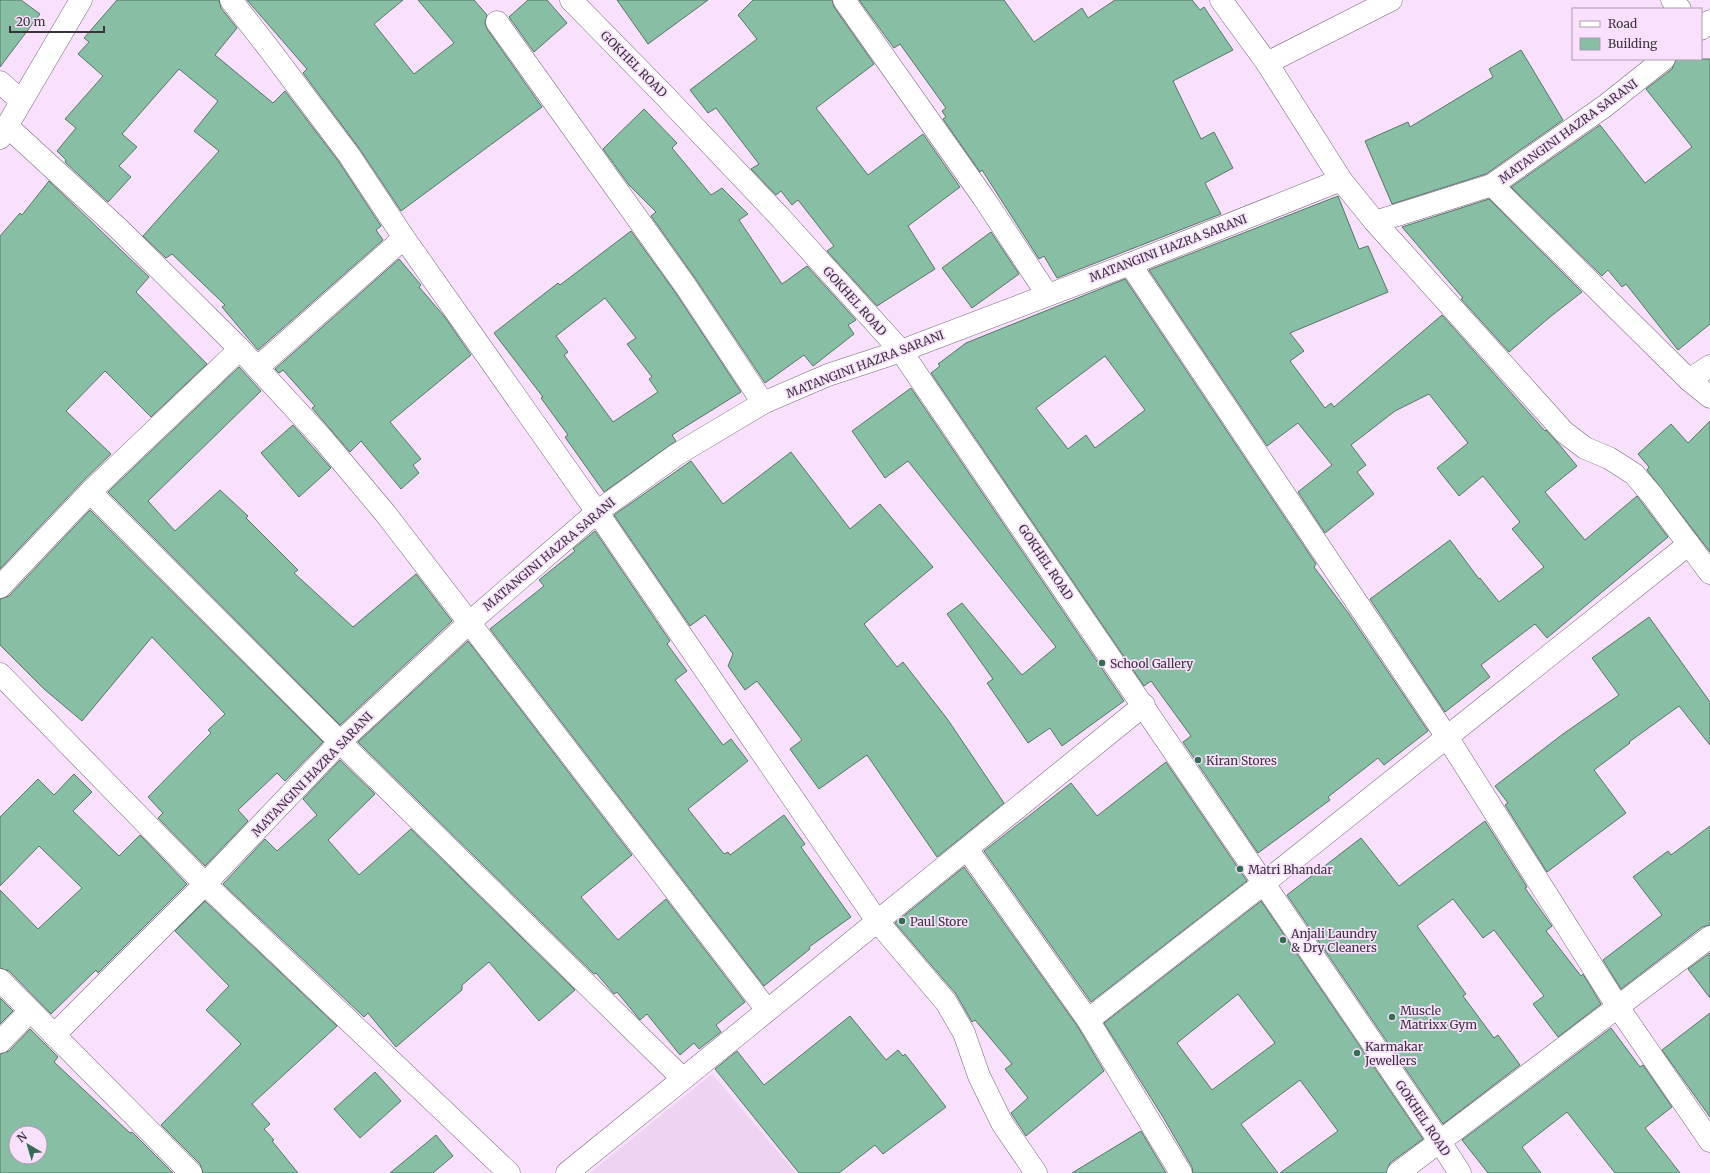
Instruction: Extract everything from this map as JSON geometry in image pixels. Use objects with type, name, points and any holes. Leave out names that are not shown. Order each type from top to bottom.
[{"type":"street","points":[[82,0],[3,132],[118,229],[240,349],[322,438],[385,513],[470,622],[767,1010]]},
{"type":"street","points":[[231,0],[348,155],[404,238],[597,512],[877,921],[946,1002],[964,1033],[979,1076],[1002,1123],[1036,1173]]},
{"type":"street","name":"GOKHEL ROAD","points":[[571,0],[708,141],[901,350],[1144,704],[1460,1173]]},
{"type":"street","points":[[844,0],[983,196],[1047,294]]},
{"type":"street","points":[[1222,0],[1267,63],[1341,180],[1375,222],[1564,432],[1585,448],[1609,458],[1634,474],[1710,573]]},
{"type":"street","points":[[1267,63],[1391,0]]},
{"type":"street","points":[[1672,0],[1679,8]]},
{"type":"street","points":[[1702,28],[1710,21]]},
{"type":"street","points":[[497,22],[685,285],[763,403]]},
{"type":"street","name":"MATANGINI HAZRA SARANI","points":[[1375,222],[1492,185],[1606,106],[1663,60]]},
{"type":"street","points":[[0,82],[21,101]]},
{"type":"street","name":"MATANGINI HAZRA SARANI","points":[[54,1035],[206,884],[340,742],[470,622],[597,512],[676,455],[763,403],[828,375],[901,350],[1130,264],[1341,180]]},
{"type":"street","points":[[1492,185],[1689,380],[1710,397]]},
{"type":"street","points":[[257,368],[404,238]]},
{"type":"street","points":[[1130,264],[1447,737],[1618,1007],[1703,1115],[1710,1141]]},
{"type":"street","points":[[0,587],[90,492],[240,349]]},
{"type":"street","points":[[1689,380],[1710,366]]},
{"type":"street","points":[[90,492],[340,742],[683,1079]]},
{"type":"street","points":[[1088,1020],[1264,883],[1689,544]]},
{"type":"street","points":[[0,674],[206,884],[509,1173]]},
{"type":"street","points":[[567,1173],[1144,704]]},
{"type":"street","points":[[967,849],[1088,1020],[1182,1173]]},
{"type":"street","points":[[1398,1173],[1710,936]]},
{"type":"street","points":[[0,980],[192,1173]]},
{"type":"street","points":[[0,1042],[30,1011]]},
{"type":"shaded area","points":[[712,1074],[796,1173],[590,1173]]},
{"type":"building","points":[[0,0],[21,0],[40,14],[0,67]]},
{"type":"building","points":[[117,0],[219,0],[221,8],[237,28],[215,55],[273,103],[285,91],[339,162],[381,226],[376,230],[383,240],[258,350],[222,307],[225,305],[172,254],[166,258],[143,236],[219,151],[194,131],[218,101],[179,69],[122,134],[137,147],[119,166],[131,177],[108,202],[65,162],[66,160],[57,151],[76,128],[65,119],[103,76],[78,54],[89,42],[84,38]]},
{"type":"building","points":[[247,0],[403,0],[374,24],[414,74],[454,43],[418,0],[474,0],[487,15],[485,23],[487,29],[542,107],[401,211],[359,148],[303,73],[307,69]]},
{"type":"building","points":[[528,0],[547,0],[567,23],[534,52],[509,17]]},
{"type":"building","points":[[617,0],[708,0],[648,44]]},
{"type":"building","points":[[753,0],[832,0],[834,7],[874,64],[816,108],[868,175],[923,134],[960,187],[908,226],[935,269],[877,306],[827,251],[834,246],[798,200],[792,205],[781,191],[776,195],[751,169],[759,164],[716,108],[708,113],[690,90],[757,39],[738,15]]},
{"type":"building","points":[[859,0],[1004,0],[1034,42],[1082,8],[1088,18],[1115,0],[1192,0],[1200,10],[1204,7],[1233,50],[1173,81],[1201,139],[1214,132],[1233,168],[1205,183],[1221,214],[1057,278],[1044,256],[1039,259],[982,170],[980,172],[943,119],[946,117],[942,111],[946,108],[900,44],[894,48]]},
{"type":"building","points":[[1521,50],[1563,120],[1486,174],[1392,204],[1365,141],[1408,122],[1410,127],[1493,77],[1489,69]]},
{"type":"building","points":[[1710,59],[1710,324],[1678,350],[1626,284],[1622,287],[1608,270],[1602,276],[1511,187],[1600,125],[1645,183],[1692,147],[1646,89],[1672,69],[1676,60]]},
{"type":"building","points":[[644,109],[677,143],[672,148],[711,195],[722,188],[748,214],[739,220],[782,284],[807,266],[856,320],[848,325],[854,334],[813,366],[804,355],[765,383],[695,278],[651,216],[656,212],[629,185],[603,149]]},
{"type":"building","points":[[49,181],[149,277],[136,292],[207,364],[151,417],[105,371],[66,411],[111,454],[81,483],[0,569],[0,236],[20,213],[22,215]]},
{"type":"building","points":[[1338,196],[1359,249],[1368,246],[1388,292],[1290,333],[1304,351],[1290,361],[1325,408],[1331,403],[1334,407],[1442,315],[1577,466],[1545,492],[1585,540],[1637,496],[1668,537],[1547,638],[1535,624],[1481,665],[1490,677],[1445,712],[1370,599],[1450,540],[1479,579],[1480,578],[1499,602],[1544,567],[1512,529],[1520,522],[1483,476],[1459,496],[1437,468],[1468,443],[1429,394],[1395,411],[1351,445],[1366,465],[1357,472],[1374,494],[1325,533],[1298,492],[1332,465],[1298,423],[1267,446],[1149,270]]},
{"type":"building","points":[[1489,199],[1582,292],[1509,352],[1461,299],[1463,298],[1402,227]]},
{"type":"building","points":[[631,231],[675,292],[741,392],[672,435],[676,441],[604,492],[565,437],[568,435],[541,398],[543,397],[494,333],[558,283],[560,285]],"holes":[[[605,298],[636,338],[627,344],[652,377],[649,379],[658,392],[613,422],[564,355],[568,352],[556,336]]]},
{"type":"building","points":[[991,232],[1019,274],[972,308],[942,268]]},
{"type":"building","points":[[399,259],[421,285],[419,287],[444,316],[471,355],[390,422],[421,459],[413,465],[419,473],[401,489],[361,441],[350,452],[312,408],[315,406],[283,370],[279,373],[275,369]]},
{"type":"building","points":[[1125,279],[1316,564],[1314,567],[1349,614],[1428,731],[1384,765],[1378,758],[1328,797],[1330,800],[1258,853],[1183,742],[1191,736],[1151,681],[1144,686],[931,373],[940,366],[938,364],[966,343]],"holes":[[[1105,356],[1145,410],[1095,448],[1086,435],[1068,449],[1036,408]]]},
{"type":"building","points":[[239,367],[261,391],[148,501],[175,531],[220,490],[248,516],[246,518],[298,570],[294,573],[353,627],[416,574],[452,621],[340,725],[108,492]]},
{"type":"building","points":[[911,388],[1124,701],[1062,746],[1050,728],[1028,743],[987,683],[993,679],[947,614],[962,603],[1022,675],[1056,647],[908,461],[885,478],[852,431]]},
{"type":"building","points":[[1710,421],[1710,552],[1647,470],[1649,467],[1638,454],[1671,424],[1688,443]]},
{"type":"building","points":[[293,425],[331,468],[299,497],[261,453]]},
{"type":"building","points":[[791,452],[850,529],[880,504],[933,567],[864,624],[897,667],[903,662],[948,720],[1004,803],[937,857],[867,755],[819,789],[790,749],[802,740],[757,681],[745,690],[728,666],[733,654],[705,615],[690,626],[614,515],[691,461],[723,504]]},
{"type":"building","points":[[90,510],[323,742],[285,781],[277,773],[238,810],[248,821],[205,866],[158,818],[163,813],[148,797],[211,733],[208,730],[225,714],[152,637],[82,721],[44,689],[0,645],[0,599],[9,596]]},
{"type":"building","points":[[595,531],[670,641],[667,644],[687,671],[675,680],[723,745],[731,739],[748,761],[688,809],[724,854],[728,852],[730,855],[784,815],[805,844],[801,847],[851,917],[809,947],[810,949],[764,986],[490,629],[544,586],[539,580],[575,551],[573,549]]},
{"type":"building","points":[[1649,617],[1710,702],[1710,745],[1679,706],[1629,742],[1630,743],[1594,770],[1626,813],[1547,872],[1505,805],[1508,803],[1495,786],[1563,734],[1619,695],[1592,658]]},
{"type":"building","points":[[468,641],[632,855],[581,897],[618,940],[666,899],[745,1002],[716,1025],[721,1032],[699,1049],[694,1043],[680,1055],[647,1014],[640,1020],[617,992],[614,994],[596,973],[594,974],[358,742]]},
{"type":"building","points":[[340,760],[375,794],[328,840],[359,875],[411,829],[575,990],[539,1021],[489,962],[462,985],[462,990],[396,1047],[368,1013],[364,1017],[223,884],[265,839],[277,851],[317,815],[303,799]]},
{"type":"building","points":[[1166,762],[1247,881],[1091,1002],[984,851],[1071,783],[1097,816]]},
{"type":"building","points":[[74,774],[92,792],[73,811],[119,856],[140,835],[187,884],[98,973],[96,970],[51,1014],[9,971],[0,968],[0,890],[38,929],[82,888],[39,846],[0,886],[0,817],[38,779],[54,795]]},
{"type":"building","points":[[1485,821],[1527,887],[1525,888],[1552,926],[1546,931],[1581,976],[1583,974],[1601,1004],[1558,1037],[1533,1004],[1544,996],[1494,930],[1483,938],[1453,899],[1417,926],[1466,994],[1463,996],[1494,1038],[1498,1035],[1520,1065],[1443,1124],[1287,895],[1361,838],[1399,886]]},
{"type":"building","points":[[1710,826],[1710,925],[1702,927],[1621,989],[1603,960],[1662,915],[1633,877],[1668,851],[1671,855]]},
{"type":"building","points":[[964,867],[1078,1027],[1104,1071],[1026,1136],[1011,1113],[1028,1098],[1005,1069],[1012,1064],[975,1020],[972,1022],[956,994],[895,923]]},
{"type":"building","points":[[205,901],[337,1026],[252,1104],[270,1124],[264,1129],[274,1140],[272,1141],[298,1173],[203,1173],[200,1164],[161,1125],[241,1044],[206,1010],[229,986],[175,931]]},
{"type":"building","points":[[1261,901],[1423,1139],[1390,1163],[1386,1173],[1280,1173],[1338,1131],[1300,1080],[1241,1124],[1278,1173],[1193,1173],[1192,1167],[1163,1117],[1104,1023]],"holes":[[[1238,994],[1275,1043],[1212,1090],[1177,1043]]]},
{"type":"building","points":[[1710,953],[1710,998],[1688,969]]},
{"type":"building","points":[[0,998],[13,1011],[0,1024]]},
{"type":"building","points":[[1710,1013],[1710,1117],[1662,1050]]},
{"type":"building","points":[[850,1016],[886,1060],[898,1050],[903,1056],[905,1054],[946,1107],[883,1154],[875,1145],[839,1173],[799,1173],[715,1069],[737,1051],[764,1085]]},
{"type":"building","points":[[1611,1028],[1640,1067],[1643,1065],[1672,1107],[1645,1128],[1680,1173],[1615,1173],[1567,1112],[1522,1147],[1541,1173],[1488,1173],[1462,1140]]},
{"type":"building","points":[[30,1029],[58,1057],[54,1062],[130,1133],[132,1132],[173,1173],[0,1173],[0,1054],[9,1051]]},
{"type":"building","points":[[375,1072],[401,1101],[360,1138],[334,1109]]},
{"type":"building","points":[[1141,1131],[1166,1173],[1072,1173]]},
{"type":"building","points":[[436,1135],[453,1156],[433,1173],[390,1173]]},
{"type":"place","name":"School Gallery","points":[[1102,663]]},
{"type":"place","name":"Kiran Stores","points":[[1198,760]]},
{"type":"place","name":"Matri Bhandar","points":[[1240,869]]},
{"type":"place","name":"Paul Store","points":[[902,921]]},
{"type":"place","name":"Anjali Laundry & Dry Cleaners","points":[[1283,940]]},
{"type":"place","name":"Muscle Matrixx Gym","points":[[1392,1017]]},
{"type":"place","name":"Karmakar Jewellers","points":[[1357,1053]]}]
